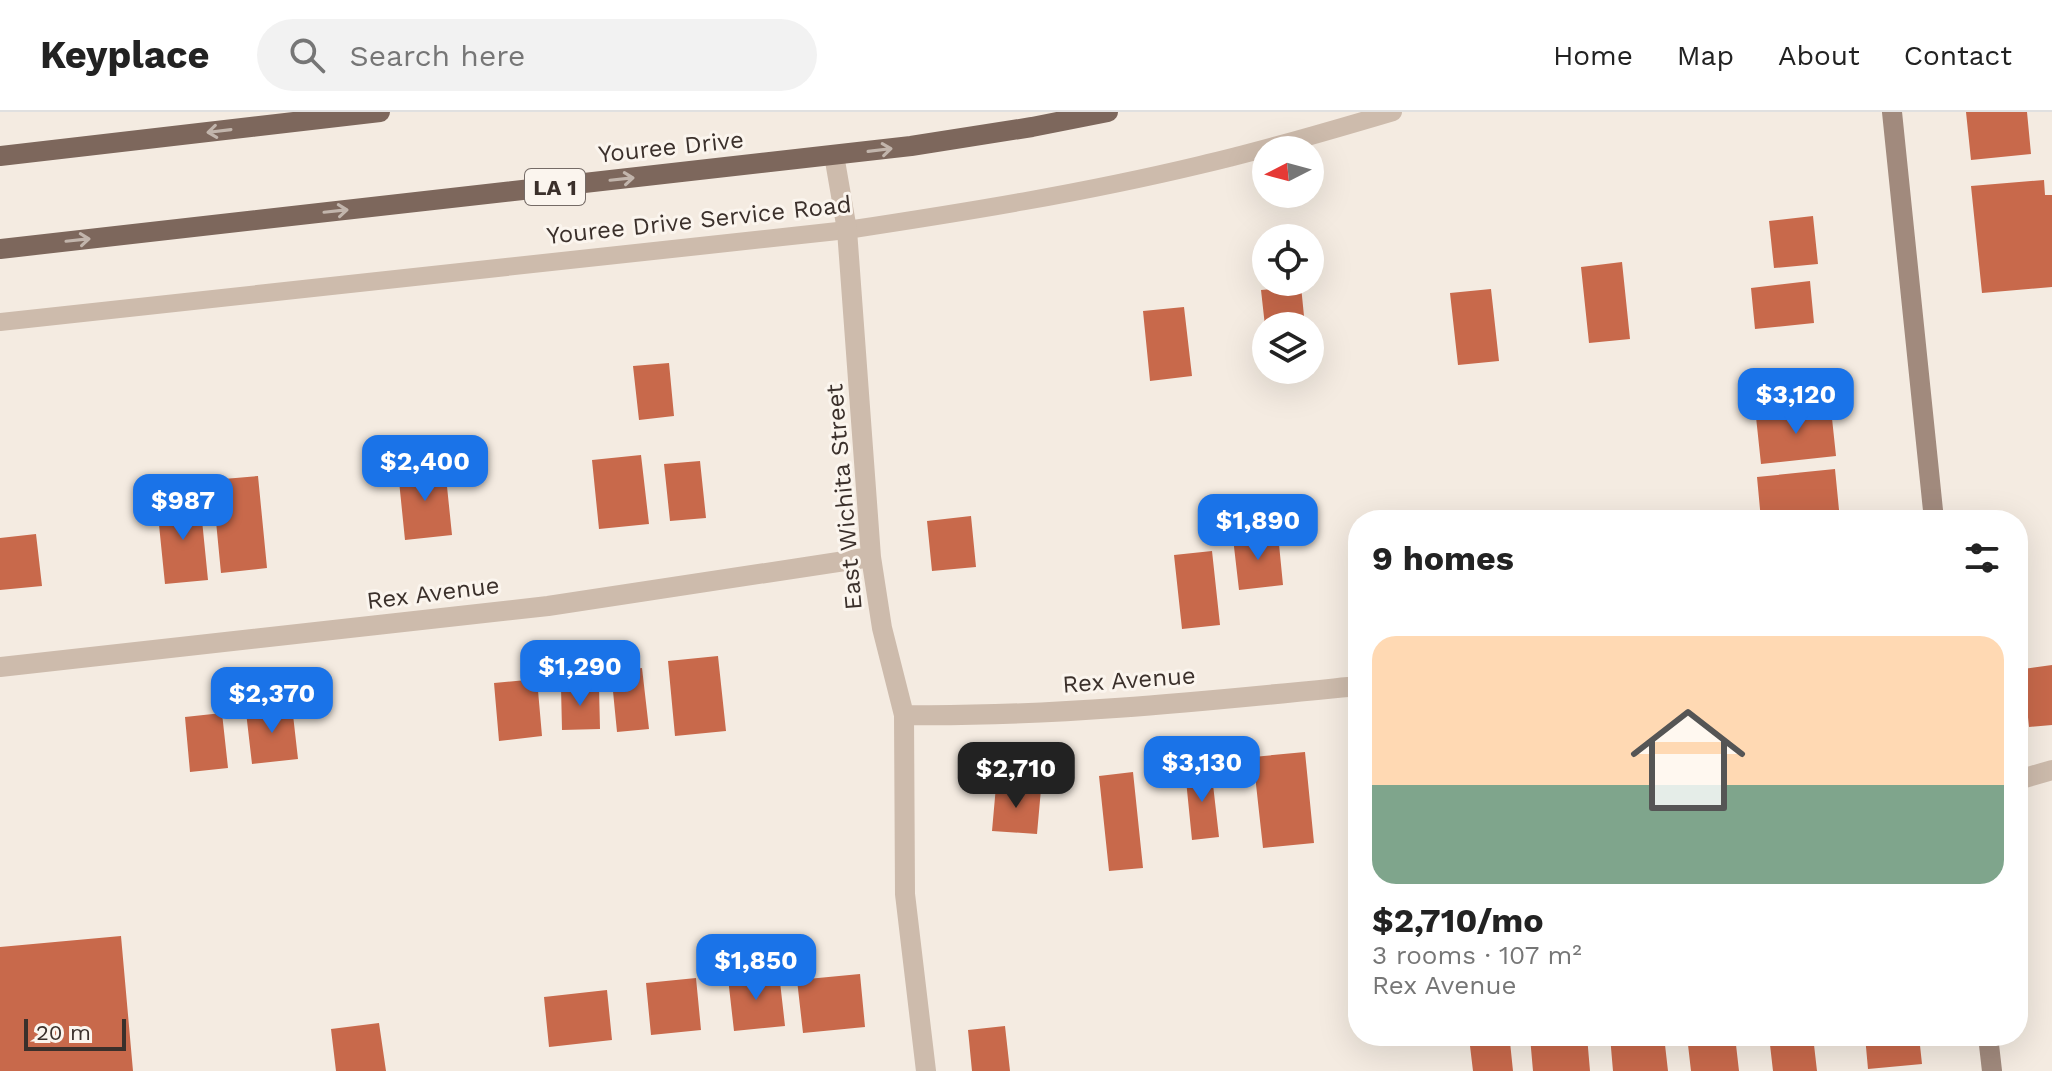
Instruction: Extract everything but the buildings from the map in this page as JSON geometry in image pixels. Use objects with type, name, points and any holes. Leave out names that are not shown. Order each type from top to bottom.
[{"type":"main road","points":[[0,156],[380,112]]},
{"type":"main road","name":"Youree Drive","points":[[0,249],[834,155],[1032,127],[1108,112]]},
{"type":"street","points":[[1892,112],[1933,510]]},
{"type":"street","name":"East Wichita Street","points":[[834,155],[847,230],[871,557],[882,628],[904,715],[905,894],[926,1071]]},
{"type":"street","name":"Rex Avenue","points":[[0,667],[548,606],[871,557]]},
{"type":"street","name":"Rex Avenue","points":[[904,715],[1007,715],[1210,701],[1348,687]]},
{"type":"street","points":[[2028,777],[2052,770]]},
{"type":"street","points":[[1989,1046],[1992,1071]]},
{"type":"lane","name":"Youree Drive Service Road","points":[[0,322],[847,230],[1069,193],[1186,168],[1393,112]]}]
